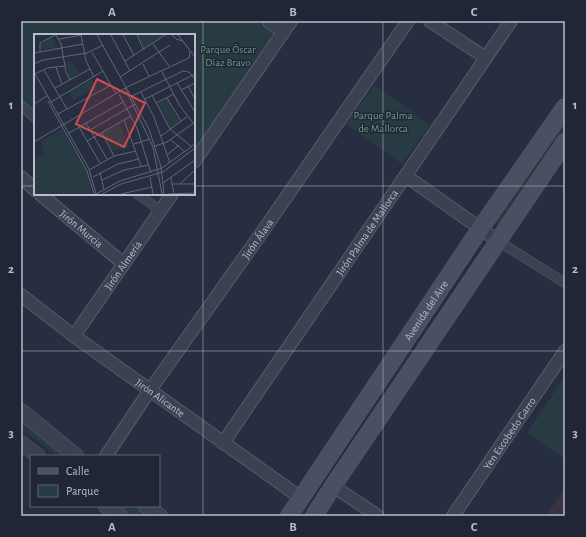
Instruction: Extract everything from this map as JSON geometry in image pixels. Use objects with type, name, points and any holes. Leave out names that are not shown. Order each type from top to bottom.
[{"type":"main road","name":"Avenida del Aire","points":[[289,516],[480,229],[565,106]]},
{"type":"main road","name":"Avenida del Aire","points":[[314,516],[565,142]]},
{"type":"street","points":[[268,21],[284,32]]},
{"type":"street","points":[[195,161],[291,21]]},
{"type":"street","name":"Jirón Álava","points":[[107,455],[150,390],[258,238],[408,21]]},
{"type":"street","points":[[430,21],[486,58]]},
{"type":"street","name":"Jirón Palma de Mallorca","points":[[223,443],[511,21]]},
{"type":"street","points":[[21,105],[34,117]]},
{"type":"street","points":[[406,176],[480,229],[565,283]]},
{"type":"street","points":[[21,177],[34,189]]},
{"type":"street","name":"Jirón Murcia","points":[[41,195],[124,264]]},
{"type":"street","points":[[138,195],[160,212]]},
{"type":"street","name":"Jirón Almería","points":[[74,336],[171,195]]},
{"type":"street","name":"Jirón Alicante","points":[[21,295],[74,336],[301,498]]},
{"type":"street","name":"Yen Escobedo Garro","points":[[453,516],[565,351]]},
{"type":"street","points":[[21,411],[75,455]]},
{"type":"street","points":[[21,443],[37,455]]},
{"type":"street","points":[[334,486],[378,516]]},
{"type":"street","points":[[107,507],[120,516]]},
{"type":"street","points":[[147,507],[160,516]]},
{"type":"shaded area","points":[[565,489],[565,516],[546,516]]},
{"type":"green space","name":"Parque Óscar Díaz Bravo","points":[[21,21],[255,21],[280,38],[195,161],[195,34],[34,34],[34,112],[21,100]]},
{"type":"green space","name":"Parque Palma de Mallorca","points":[[375,85],[430,125],[402,164],[346,124]]},
{"type":"green space","points":[[565,119],[565,140],[504,230],[495,224]]},
{"type":"green space","points":[[565,376],[565,459],[527,433]]},
{"type":"green space","points":[[21,415],[70,455],[56,455],[21,428]]},
{"type":"green space","points":[[119,507],[140,507],[153,516],[132,516]]}]
